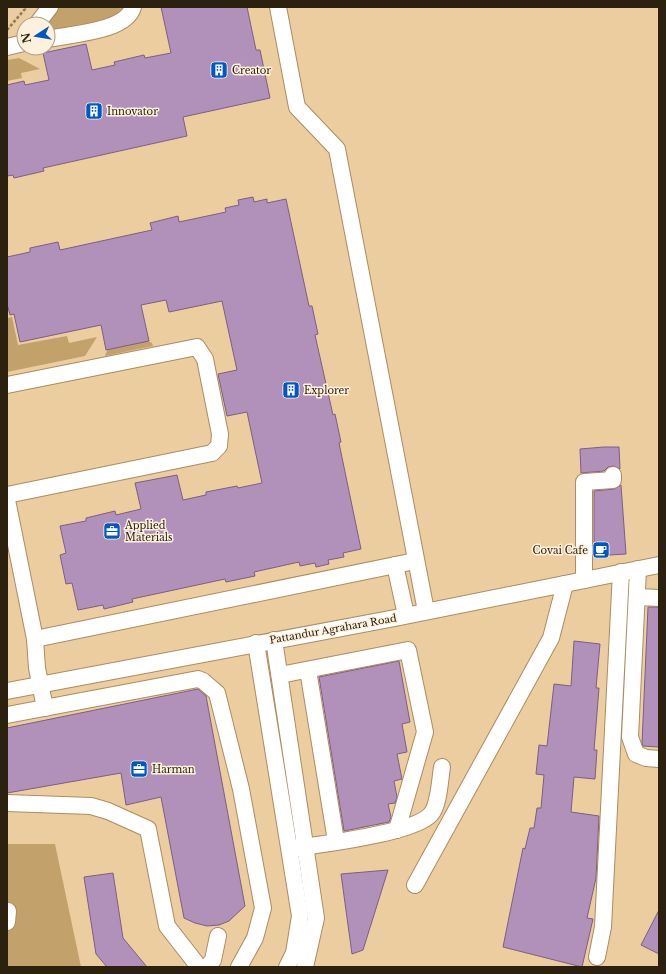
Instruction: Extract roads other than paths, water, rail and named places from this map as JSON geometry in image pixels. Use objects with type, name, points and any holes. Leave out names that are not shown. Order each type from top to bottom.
[{"type":"street","points":[[43,16],[50,7]]},
{"type":"street","points":[[56,37],[114,26],[131,14],[133,7]]},
{"type":"street","points":[[278,7],[298,107],[337,149],[415,561],[426,611]]},
{"type":"street","points":[[7,385],[197,347],[205,359],[220,434],[219,446],[212,453],[7,495]]},
{"type":"street","points":[[584,580],[584,482],[613,480],[613,475]]},
{"type":"street","points":[[7,500],[35,639],[40,684],[46,708]]},
{"type":"street","points":[[35,639],[415,561]]},
{"type":"street","name":"Pattandur Agrahara Road","points":[[7,691],[400,617],[659,565]]},
{"type":"street","points":[[389,566],[400,617]]},
{"type":"street","points":[[638,569],[638,597],[630,736],[636,754],[646,758],[659,759]]},
{"type":"street","points":[[597,958],[603,927],[621,572]]},
{"type":"street","points":[[416,885],[551,638],[565,584]]},
{"type":"street","points":[[638,597],[659,598]]},
{"type":"street","points":[[274,640],[316,918],[305,967]]},
{"type":"street","points":[[256,643],[300,916],[294,953],[287,967]]},
{"type":"street","points":[[280,675],[408,650],[425,732],[397,830]]},
{"type":"street","points":[[308,670],[336,841]]},
{"type":"street","points":[[7,715],[198,679],[207,684],[216,693],[241,789],[263,908],[255,938],[239,967]]},
{"type":"street","points":[[289,849],[397,830],[418,824],[432,814],[438,794],[442,767]]},
{"type":"street","points":[[7,804],[91,806],[108,811],[148,829],[167,926],[199,967]]},
{"type":"street","points":[[207,967],[213,960],[218,936]]},
{"type":"place","name":"Creator","points":[[219,70]]},
{"type":"place","name":"Innovator","points":[[94,111]]},
{"type":"place","name":"Explorer","points":[[291,390]]},
{"type":"place","name":"Applied Materials","points":[[112,531]]},
{"type":"place","name":"Covai Cafe","points":[[601,550]]},
{"type":"place","name":"Harman","points":[[139,769]]}]
